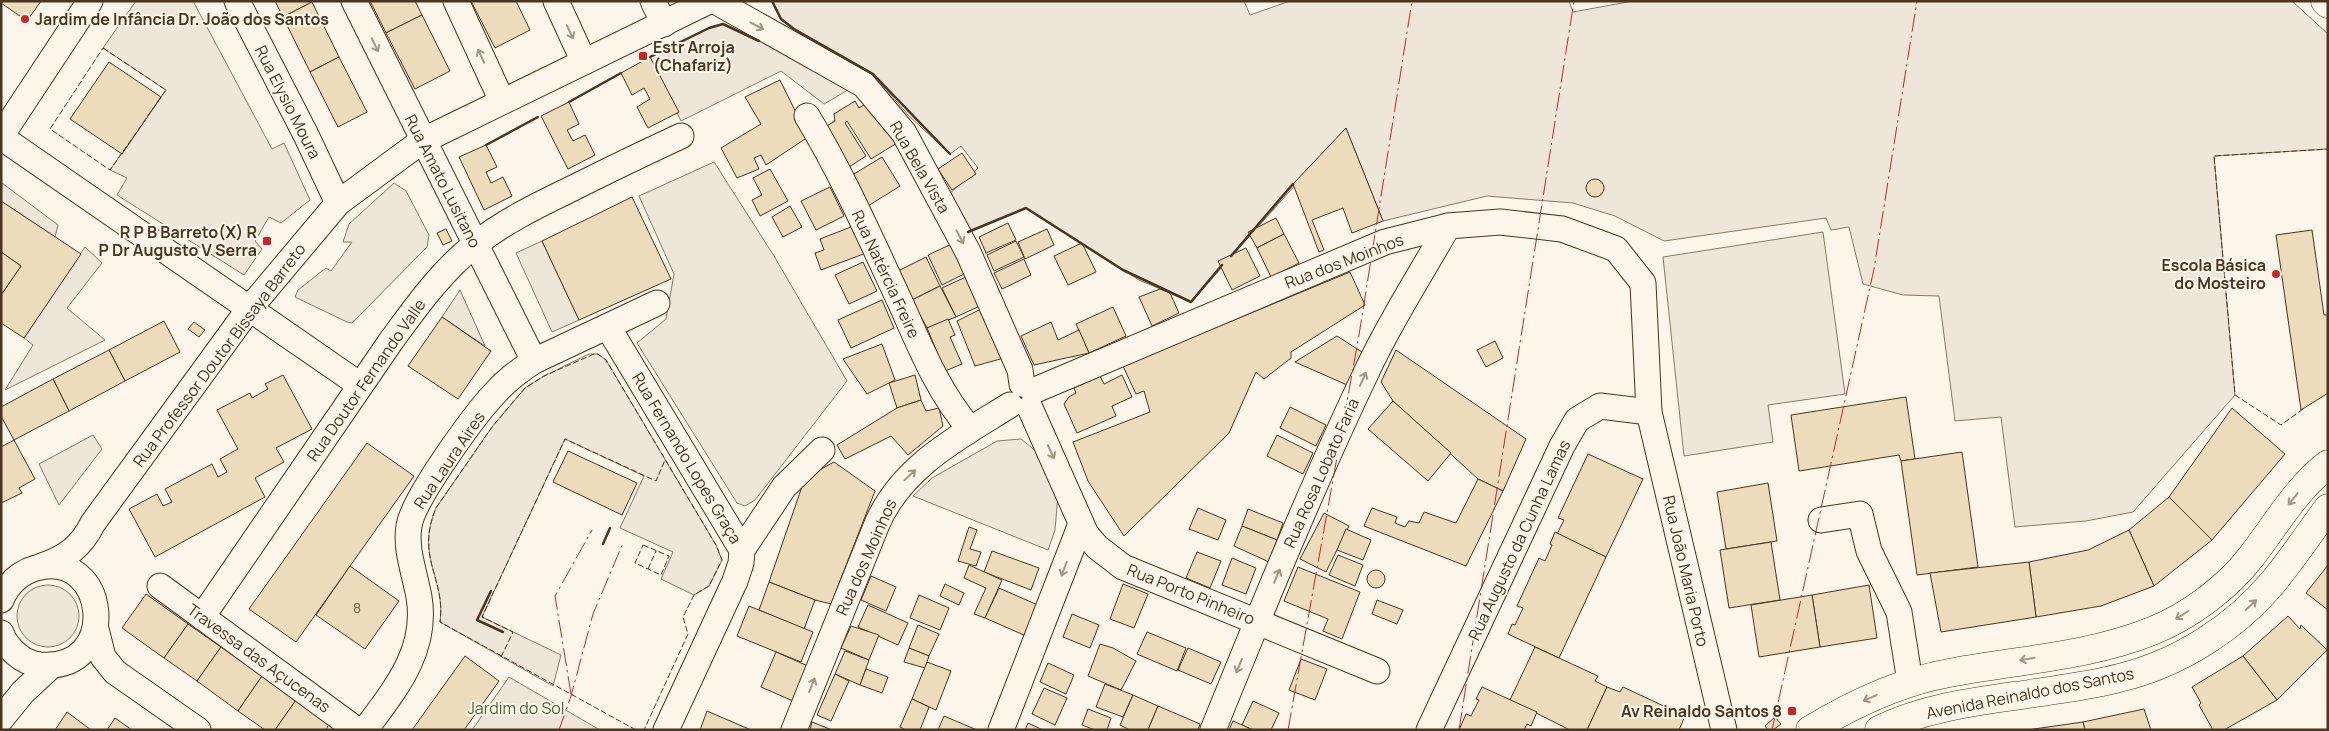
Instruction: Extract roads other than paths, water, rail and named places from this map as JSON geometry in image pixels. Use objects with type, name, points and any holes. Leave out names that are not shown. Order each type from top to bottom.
[{"type":"main road","points":[[2324,1],[2328,4]]},
{"type":"main road","name":"Avenida Reinaldo dos Santos","points":[[1810,730],[1870,698],[1910,682],[1956,671],[2092,650],[2152,631],[2171,622],[2198,605],[2228,581],[2249,559],[2303,487],[2328,464]]},
{"type":"main road","name":"Avenida Reinaldo dos Santos","points":[[1879,730],[1927,721],[1972,702],[2120,678],[2187,652],[2225,627],[2274,581],[2328,508]]},
{"type":"street","points":[[90,1],[1,136],[360,385]]},
{"type":"street","name":"Rua Elysio Moura","points":[[237,1],[338,202]]},
{"type":"street","name":"Rua Amato Lusitano","points":[[354,1],[422,141],[534,361]]},
{"type":"street","points":[[456,1],[502,101]]},
{"type":"street","points":[[556,1],[584,62]]},
{"type":"street","points":[[653,1],[664,24]]},
{"type":"street","name":"Rua Professor Doutor Bissaya Barreto","points":[[35,568],[58,560],[75,550],[85,539],[93,523],[249,309],[338,202],[422,141],[709,1]]},
{"type":"street","name":"Rua Bela Vista","points":[[715,1],[864,85],[882,104],[904,133],[968,252],[1020,370],[1024,397]]},
{"type":"street","name":"Rua Natércia Freire","points":[[807,116],[863,221],[932,372],[958,415],[970,429]]},
{"type":"street","name":"Rua Doutor Fernando Valle","points":[[202,617],[360,385],[421,301],[475,244],[503,225],[545,202],[681,136]]},
{"type":"street","name":"Rua dos Moinhos","points":[[794,730],[883,509],[901,483],[920,466],[970,429],[1024,397],[1385,242],[1448,226],[1500,222],[1562,229],[1616,249],[1644,283],[1649,412]]},
{"type":"street","name":"Rua Rosa Lobato Faria","points":[[1213,730],[1257,620],[1368,369],[1448,226]]},
{"type":"street","name":"Rua Laura Aires","points":[[365,730],[396,687],[414,656],[421,617],[408,546],[409,525],[423,492],[495,392],[516,372],[534,361],[657,303]]},
{"type":"street","name":"Rua Fernando Lopes Graça","points":[[608,327],[742,550],[741,564],[734,581],[666,730]]},
{"type":"street","name":"Rua Porto Pinheiro","points":[[1024,397],[1091,541],[1123,567],[1257,620],[1377,671]]},
{"type":"street","name":"Rua Augusto da Cunha Lamas","points":[[1429,730],[1562,446],[1577,420],[1600,406],[1649,412]]},
{"type":"street","name":"Rua João Maria Porto","points":[[1649,412],[1724,730]]},
{"type":"street","points":[[742,550],[784,487],[822,450]]},
{"type":"street","points":[[1821,520],[1860,514],[1869,551],[1899,612],[1910,682]]},
{"type":"street","points":[[1001,730],[1082,524]]},
{"type":"street","name":"Rua Professor Doutor Bissaya Barreto","points":[[85,539],[84,560],[98,612],[96,629],[103,657],[115,672]]},
{"type":"street","points":[[1,575],[35,568],[57,566],[71,571],[85,582],[94,596]]},
{"type":"street","points":[[1,600],[6,589],[15,578],[35,568]]},
{"type":"street","name":"Travessa das Açucenas","points":[[160,586],[357,730]]},
{"type":"street","points":[[5,715],[58,664],[78,655],[88,644],[96,629]]},
{"type":"street","points":[[6,641],[22,659],[36,664],[86,663],[115,672],[198,730]]},
{"type":"street","points":[[5,715],[15,689],[15,670],[6,641]]},
{"type":"place","name":"Jardim de Infância Dr. João dos Santos","points":[[25,19]]},
{"type":"place","name":"Estr Arroja (Chafariz)","points":[[643,56]]},
{"type":"place","name":"R P B Barreto(X) R P Dr Augusto V Serra","points":[[267,241]]},
{"type":"place","name":"Escola Básica do Mosteiro","points":[[2276,274]]},
{"type":"place","name":"Av Reinaldo Santos 8","points":[[1792,711]]},
{"type":"park label","name":"Jardim do Sol","points":[[516,708]]}]
